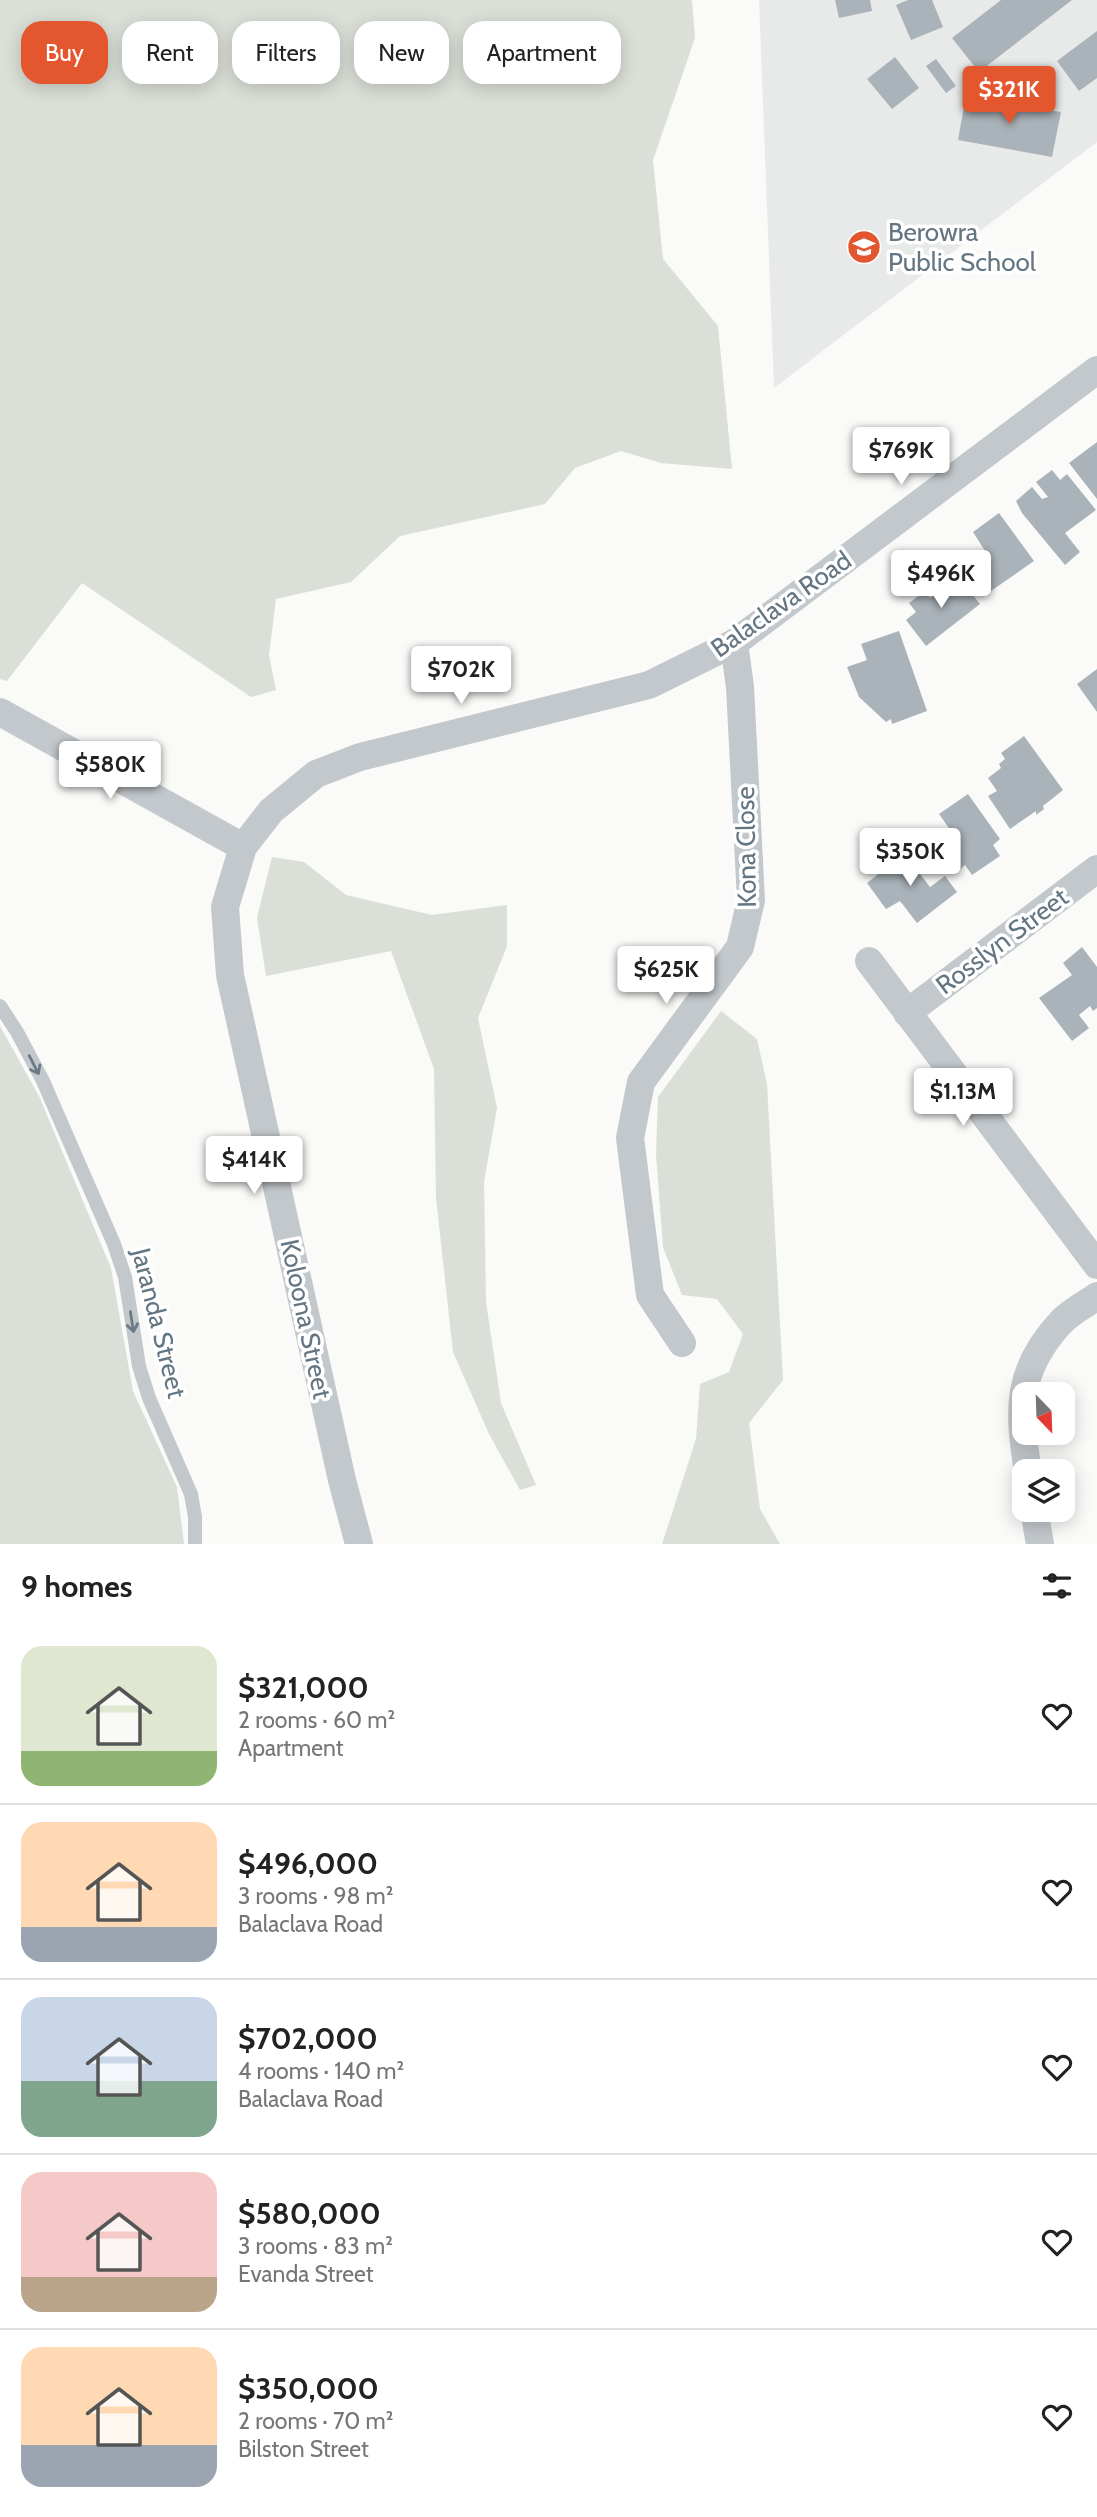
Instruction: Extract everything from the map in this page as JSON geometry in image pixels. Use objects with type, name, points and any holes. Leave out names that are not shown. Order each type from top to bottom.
[{"type":"street","name":"Balaclava Road","points":[[243,847],[271,811],[316,774],[360,757],[649,685],[734,643],[1097,370]]},
{"type":"street","name":"Kona Close","points":[[682,1343],[650,1295],[630,1138],[641,1082],[740,947],[751,900],[740,687],[734,643]]},
{"type":"street","points":[[0,712],[243,847]]},
{"type":"street","name":"Koloona Street","points":[[243,847],[225,907],[230,975],[342,1480],[359,1544]]},
{"type":"street","name":"Rosslyn Street","points":[[907,1013],[1097,869]]},
{"type":"street","points":[[869,961],[1097,1265]]},
{"type":"street","points":[[1026,1459],[1022,1393],[1036,1355],[1063,1320],[1097,1296]]},
{"type":"street","points":[[1036,1522],[1040,1544]]},
{"type":"lane","name":"Jaranda Street","points":[[0,1006],[43,1081],[114,1244],[125,1277],[139,1366],[149,1398],[191,1494],[195,1517],[195,1544]]},
{"type":"shaded area","points":[[0,0],[692,0],[695,38],[653,160],[663,259],[718,326],[732,469],[661,463],[621,451],[575,468],[545,504],[400,536],[351,582],[276,599],[269,655],[276,690],[251,697],[82,583],[7,681],[0,679]]},
{"type":"shaded area","name":"Berowra Public School","points":[[759,0],[1097,0],[1097,142],[774,388]]},
{"type":"shaded area","points":[[272,857],[304,862],[346,895],[432,915],[507,905],[507,946],[478,1018],[497,1108],[484,1182],[486,1302],[501,1403],[536,1485],[520,1490],[489,1434],[453,1352],[436,1198],[434,1069],[391,951],[266,976],[257,918]]},
{"type":"shaded area","points":[[721,1011],[757,1039],[767,1084],[783,1380],[749,1423],[760,1509],[780,1544],[662,1544],[696,1439],[700,1384],[729,1372],[743,1334],[717,1299],[682,1295],[663,1247],[656,1155],[658,1097]]},
{"type":"shaded area","points":[[0,1026],[39,1096],[111,1268],[133,1391],[177,1487],[184,1544],[0,1544]]},
{"type":"building","points":[[835,0],[870,0],[872,11],[839,18]]},
{"type":"building","points":[[908,0],[932,0],[943,27],[911,40],[896,5]]},
{"type":"building","points":[[1001,0],[1072,0],[979,72],[952,38]]},
{"type":"building","points":[[1097,31],[1097,78],[1079,91],[1057,61]]},
{"type":"building","points":[[895,57],[919,88],[892,109],[867,79]]},
{"type":"building","points":[[936,59],[956,86],[946,93],[926,66]]},
{"type":"building","points":[[966,95],[1061,112],[1052,157],[958,140]]},
{"type":"building","points":[[1097,442],[1097,499],[1069,463]]},
{"type":"building","points":[[1052,470],[1060,480],[1067,474],[1096,510],[1065,533],[1080,552],[1065,565],[1022,513],[1016,501],[1032,487],[1042,499],[1048,497],[1036,482]]},
{"type":"building","points":[[999,513],[1034,561],[991,591],[970,563],[985,551],[973,532]]},
{"type":"building","points":[[958,576],[980,604],[926,646],[906,620],[916,612],[909,603],[925,591],[930,598]]},
{"type":"building","points":[[899,631],[927,711],[892,724],[891,719],[886,722],[859,697],[847,667],[867,660],[861,644]]},
{"type":"building","points":[[1097,669],[1097,712],[1077,684]]},
{"type":"building","points":[[1024,736],[1063,790],[1036,815],[1036,811],[1010,829],[988,796],[997,791],[988,778],[1001,768],[999,764],[1005,759],[1001,753]]},
{"type":"building","points":[[968,794],[1000,839],[993,845],[1000,856],[972,875],[965,865],[958,871],[944,852],[958,841],[939,814]]},
{"type":"building","points":[[911,848],[920,860],[914,866],[930,887],[945,876],[957,892],[917,923],[900,901],[886,909],[867,883]]},
{"type":"building","points":[[1082,947],[1097,967],[1097,1008],[1093,1011],[1090,1006],[1079,1015],[1089,1028],[1072,1041],[1039,998],[1072,975],[1063,963]]},
{"type":"place","name":"Berowra Public School","points":[[864,247]]}]
